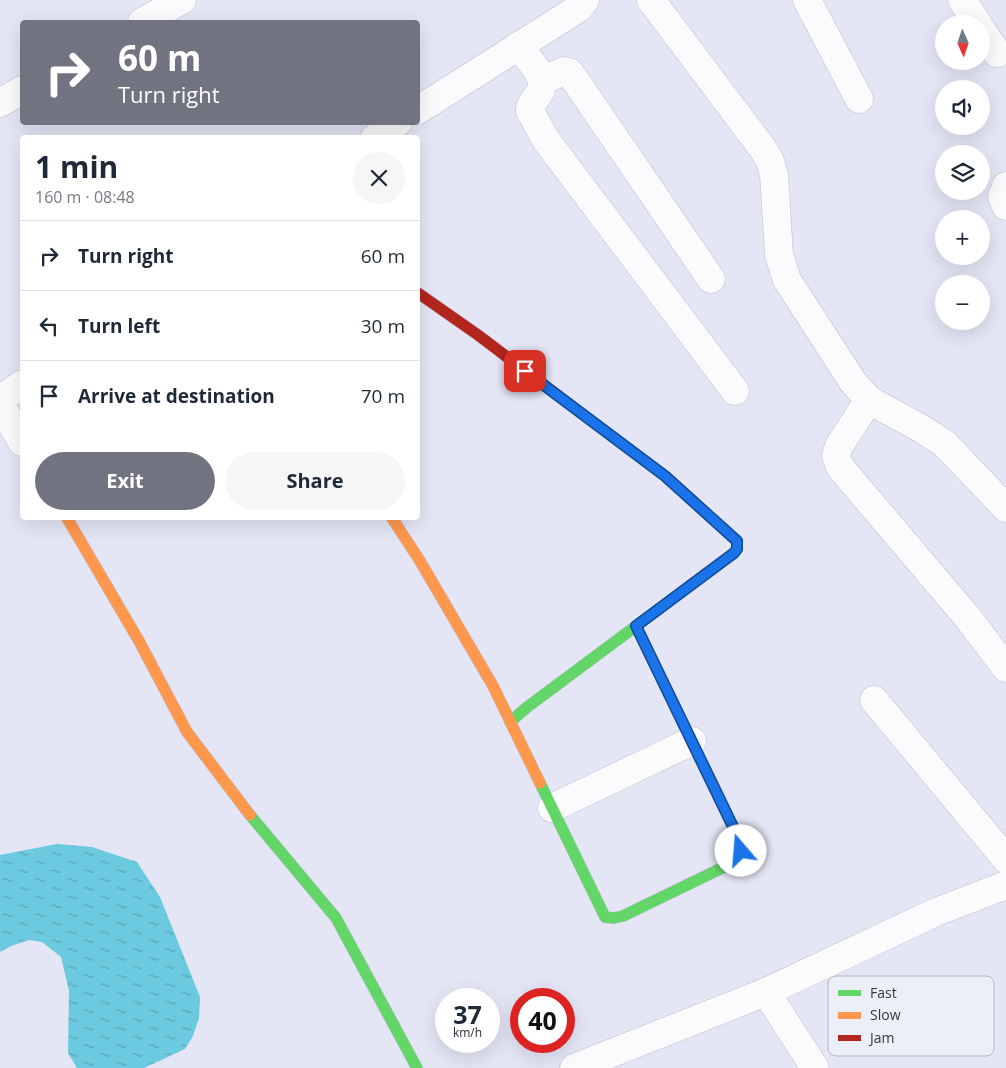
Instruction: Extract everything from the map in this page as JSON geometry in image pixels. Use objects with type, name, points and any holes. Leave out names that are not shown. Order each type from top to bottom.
[{"type":"street","points":[[146,20],[182,0]]},
{"type":"street","points":[[420,109],[579,8],[585,0]]},
{"type":"street","points":[[651,0],[763,149],[770,161],[774,175],[779,255],[787,280],[853,382],[869,400],[945,444],[1006,508]]},
{"type":"street","points":[[807,0],[859,99]]},
{"type":"street","points":[[962,0],[972,15]]},
{"type":"street","points":[[990,42],[997,53]]},
{"type":"street","points":[[518,46],[538,72],[542,81],[541,90],[529,107],[546,140],[734,391]]},
{"type":"street","points":[[542,81],[564,71],[569,72],[710,279]]},
{"type":"street","points":[[0,103],[20,91]]},
{"type":"street","points":[[379,135],[394,125]]},
{"type":"street","points":[[1006,186],[1002,197],[1006,206]]},
{"type":"street","points":[[420,294],[478,335],[665,476],[737,541],[737,549],[734,553],[526,708],[510,722]]},
{"type":"street","points":[[0,400],[20,385]]},
{"type":"street","points":[[869,400],[839,446],[836,456],[840,467],[968,618],[1006,668]]},
{"type":"street","points":[[0,404],[20,439]]},
{"type":"street","points":[[67,520],[139,641],[188,732],[230,791],[336,918],[417,1068]]},
{"type":"street","points":[[393,520],[420,561],[493,686],[605,917],[614,918],[623,916],[726,866],[741,851],[738,837],[636,626]]},
{"type":"street","points":[[874,700],[1006,860]]},
{"type":"street","points":[[552,808],[692,741]]},
{"type":"street","points":[[574,1068],[766,992],[936,912],[1006,885]]},
{"type":"street","points":[[766,992],[815,1068]]},
{"type":"water","points":[[57,844],[92,847],[137,862],[160,897],[200,997],[199,1018],[193,1036],[185,1049],[144,1068],[77,1068],[68,1053],[69,991],[61,957],[42,942],[29,940],[0,952],[0,855]]},
{"type":"traffic: fast","points":[[510,722],[737,549],[737,541],[665,476],[573,407]]},
{"type":"traffic: fast","points":[[540,783],[605,917],[623,916],[726,866],[741,851],[738,837],[636,626]]},
{"type":"traffic: fast","points":[[250,815],[336,918],[417,1068]]},
{"type":"traffic: slow","points":[[68,520],[139,641],[187,732],[250,815]]},
{"type":"traffic: slow","points":[[393,520],[420,561],[493,686],[540,783]]},
{"type":"traffic: jam","points":[[420,294],[478,335],[573,407]]},
{"type":"route","points":[[525,371],[665,476],[737,541],[737,549],[734,553],[636,626],[738,837],[741,851]]}]
